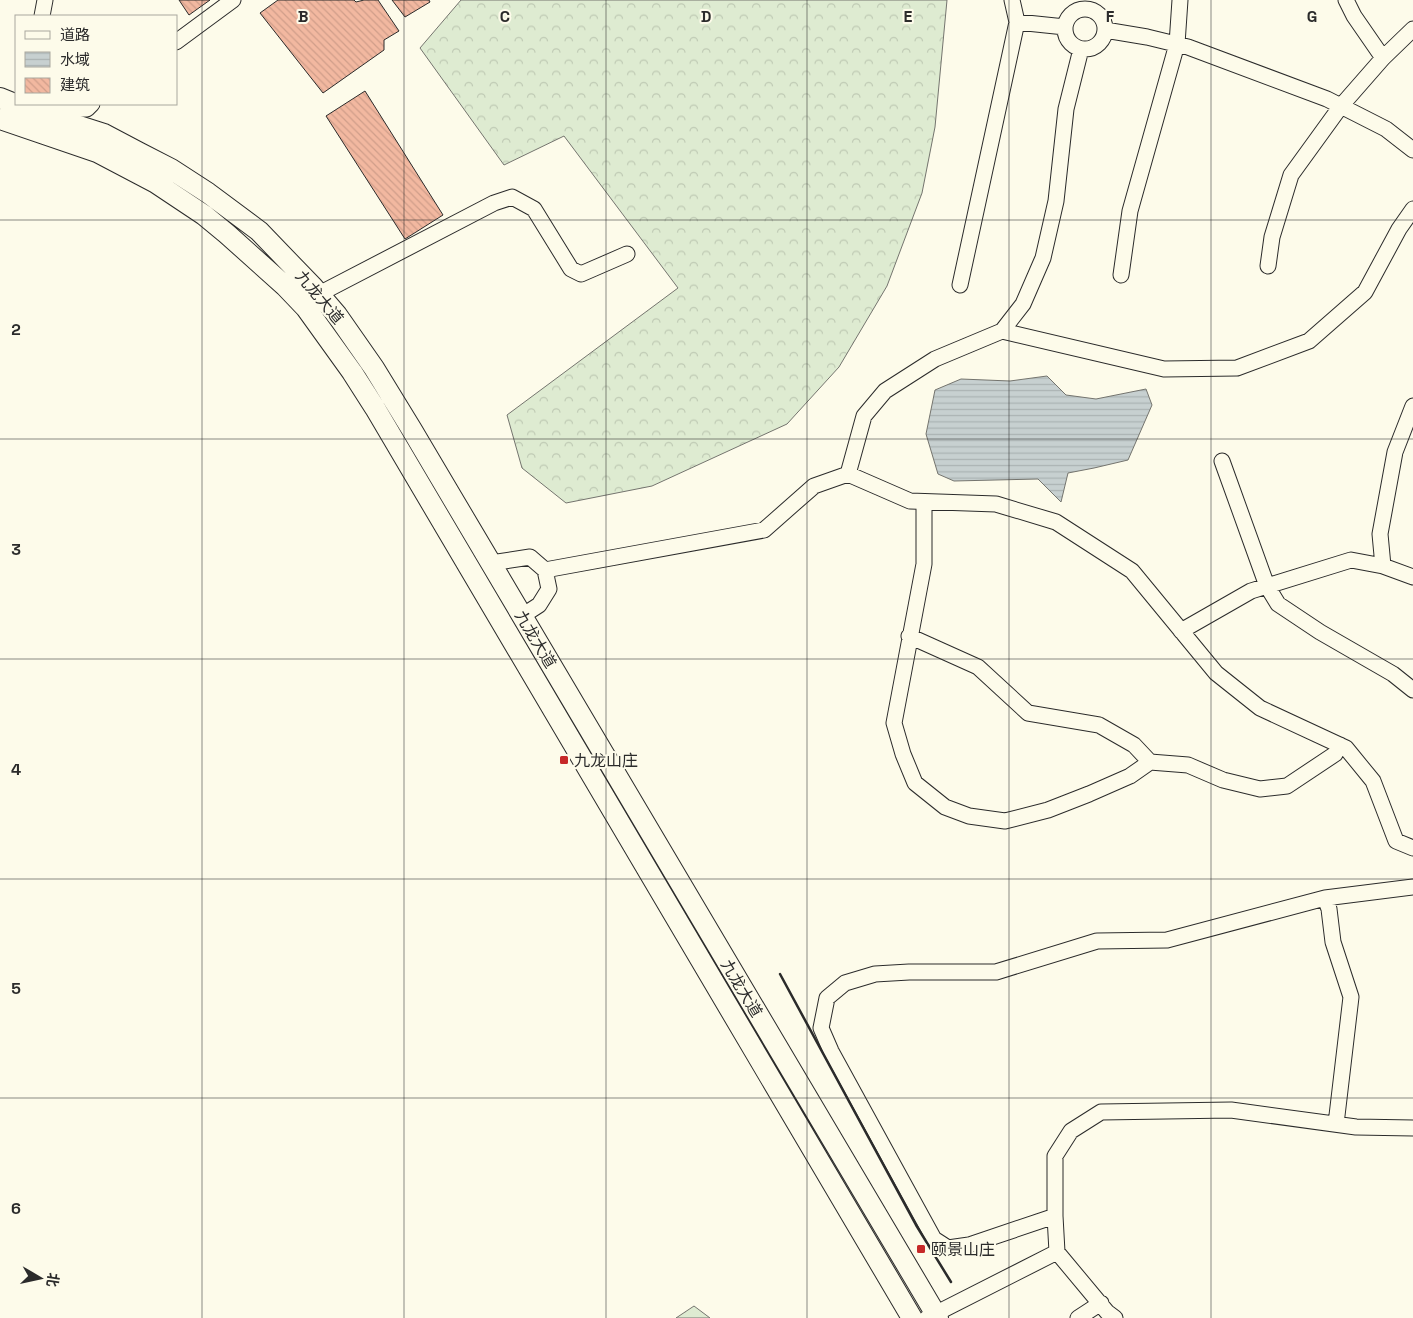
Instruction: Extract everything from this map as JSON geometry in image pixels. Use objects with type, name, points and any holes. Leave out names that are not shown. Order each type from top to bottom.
[{"type":"main road","name":"九龙大道","points":[[0,98],[156,183],[204,215],[285,286],[306,308],[352,372],[375,408],[912,1318]]},
{"type":"main road","name":"九龙大道","points":[[0,120],[31,115],[104,134],[171,169],[208,193],[258,231],[319,294],[374,368],[491,563],[934,1317]]},
{"type":"main road","points":[[492,606],[509,594]]},
{"type":"street","points":[[42,15],[45,0]]},
{"type":"street","points":[[178,41],[234,0]]},
{"type":"street","points":[[960,285],[1016,22],[1012,0]]},
{"type":"street","points":[[1121,275],[1130,210],[1177,44],[1180,0]]},
{"type":"street","points":[[1346,0],[1354,16],[1383,58]]},
{"type":"street","points":[[1090,5],[1100,16],[1105,30],[1104,36],[1096,46],[1090,49],[1081,49],[1075,47],[1070,42],[1066,36],[1065,27],[1067,20],[1075,12],[1090,5]]},
{"type":"street","points":[[1016,22],[1065,27]]},
{"type":"street","points":[[1268,266],[1272,237],[1291,175],[1341,106],[1383,58],[1413,29]]},
{"type":"street","points":[[1105,30],[1177,44],[1327,98],[1386,128],[1413,150]]},
{"type":"street","points":[[848,474],[864,416],[885,391],[935,359],[1002,331],[1023,304],[1043,258],[1056,201],[1066,110],[1081,49]]},
{"type":"street","points":[[31,115],[87,109],[91,105]]},
{"type":"street","points":[[319,294],[494,203],[512,197],[534,210],[571,270],[581,274],[627,254]]},
{"type":"street","points":[[1002,331],[1164,369],[1237,368],[1309,341],[1366,292],[1399,230],[1413,209]]},
{"type":"street","points":[[1384,566],[1380,534],[1395,452],[1413,406]]},
{"type":"street","points":[[1222,461],[1267,586],[1278,604],[1320,632],[1393,674],[1413,690]]},
{"type":"street","points":[[545,570],[764,530],[814,486],[848,474],[910,501],[996,504],[1056,522],[1132,571],[1216,673],[1260,708],[1346,748],[1374,780],[1396,840],[1413,848]]},
{"type":"street","points":[[924,502],[924,564],[894,723],[903,754],[915,783],[945,807],[968,816],[1004,821],[1048,810],[1089,794],[1130,776],[1150,762],[1188,765],[1223,780],[1260,789],[1287,786],[1335,754],[1340,745]]},
{"type":"street","points":[[491,563],[530,557],[545,570],[549,589],[539,605],[522,616]]},
{"type":"street","points":[[1181,631],[1251,591],[1351,560],[1384,566],[1413,576]]},
{"type":"street","points":[[910,636],[978,667],[1028,713],[1099,725],[1134,745],[1150,762]]},
{"type":"street","points":[[1055,1216],[968,1245],[948,1248],[934,1239],[831,1051],[821,1028],[827,998],[845,983],[875,974],[996,972],[1097,941],[1167,940],[1325,898],[1413,887]]},
{"type":"street","points":[[1325,898],[1329,909],[1333,942],[1351,997],[1336,1124]]},
{"type":"street","points":[[1115,1318],[1107,1312],[1057,1252],[1055,1156],[1071,1131],[1101,1112],[1230,1110],[1356,1127],[1413,1128]]},
{"type":"street","points":[[934,1317],[1057,1252]]},
{"type":"street","points":[[1078,1318],[1101,1303]]},
{"type":"green space","points":[[461,0],[947,0],[935,127],[922,193],[887,286],[839,367],[787,424],[652,486],[566,503],[522,468],[507,415],[678,288],[564,136],[504,165],[420,48]]},
{"type":"green space","points":[[694,1306],[710,1318],[676,1318]]},
{"type":"water","points":[[1047,376],[1066,395],[1096,399],[1146,389],[1152,405],[1128,460],[1068,473],[1061,502],[1038,479],[954,481],[938,474],[926,434],[935,390],[961,379],[1010,381]]},
{"type":"building","points":[[179,0],[210,0],[189,15]]},
{"type":"building","points":[[278,0],[354,0],[356,2],[378,0],[399,31],[384,40],[384,50],[323,93],[260,13]]},
{"type":"building","points":[[392,0],[429,0],[430,2],[405,17]]},
{"type":"building","points":[[365,91],[443,215],[405,239],[326,116]]},
{"type":"wall","points":[[780,974],[916,1225],[951,1282]]},
{"type":"place","name":"九龙山庄","points":[[564,760]]},
{"type":"place","name":"颐景山庄","points":[[921,1249]]}]
